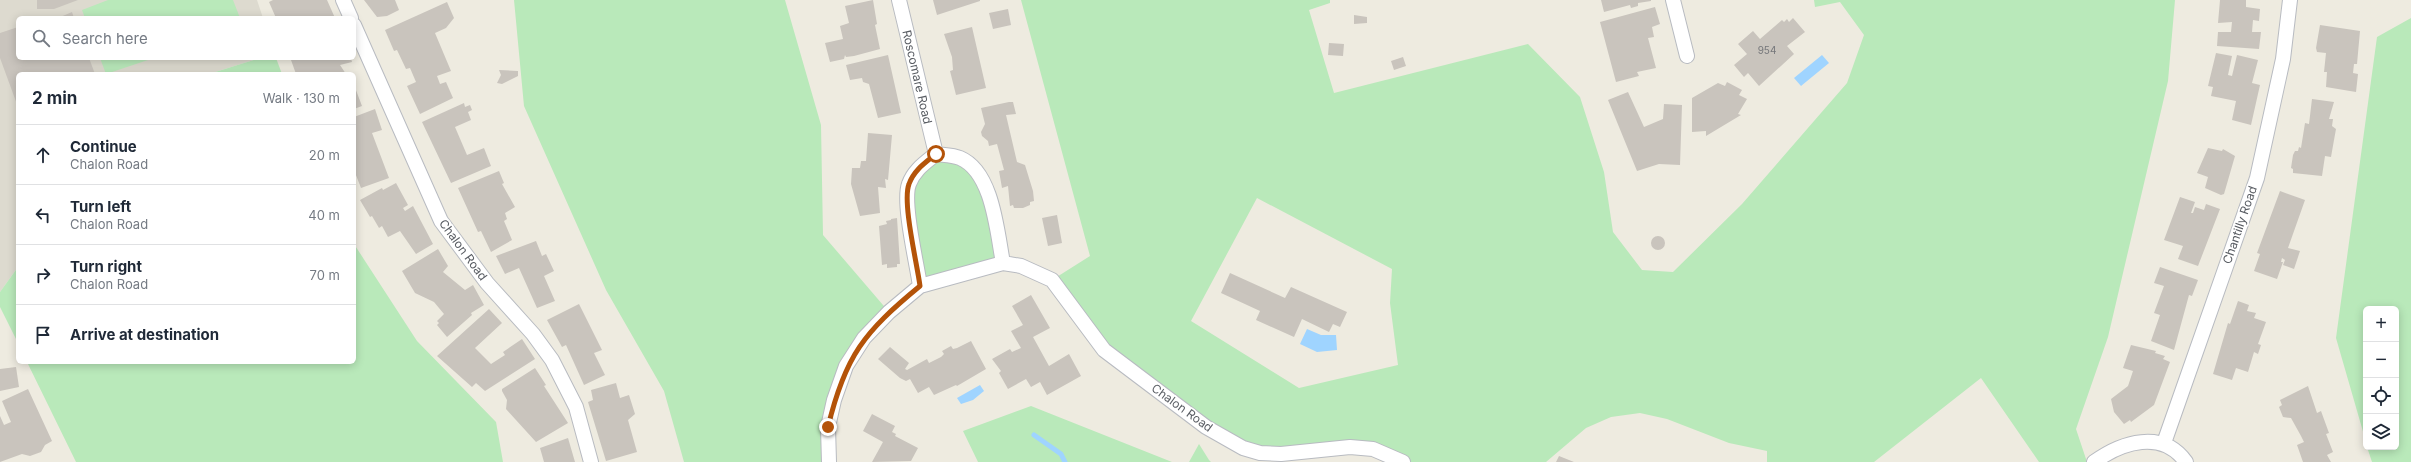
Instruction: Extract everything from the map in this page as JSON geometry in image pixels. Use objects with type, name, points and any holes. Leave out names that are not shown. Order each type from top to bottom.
[{"type":"street","points":[[343,0],[350,16]]},
{"type":"street","name":"Roscomare Road","points":[[899,0],[936,154]]},
{"type":"street","points":[[1673,0],[1687,56]]},
{"type":"street","name":"Chantilly Road","points":[[2164,443],[2257,178],[2284,59],[2290,0]]},
{"type":"street","name":"Chalon Road","points":[[356,30],[441,221],[487,283],[533,334],[552,360],[576,407],[592,462]]},
{"type":"street","points":[[920,286],[907,203],[909,184],[918,168],[936,154],[960,158],[978,171],[987,188],[1003,263]]},
{"type":"street","name":"Chalon Road","points":[[829,462],[828,427],[834,400],[846,366],[864,338],[889,312],[920,286],[1003,263],[1020,266],[1052,280],[1104,350],[1206,427],[1243,448],[1260,453],[1281,454],[1350,447],[1373,449],[1403,462]]},
{"type":"street","points":[[2094,462],[2113,451],[2146,441],[2164,443],[2177,452],[2186,462]]},
{"type":"shaded area","points":[[0,0],[257,0],[262,16],[16,16],[16,60],[254,60],[215,72],[16,72],[16,270],[0,292]]},
{"type":"green space","points":[[108,0],[233,0],[239,16],[84,16],[82,10]]},
{"type":"green space","points":[[514,0],[785,0],[821,125],[823,235],[889,312],[864,338],[834,400],[829,462],[684,462],[664,391],[606,290],[524,106]]},
{"type":"green space","points":[[1021,0],[1330,0],[1330,3],[1309,10],[1334,93],[1528,44],[1580,97],[1604,172],[1613,232],[1642,270],[1673,272],[1742,204],[1847,83],[1864,35],[1840,2],[1815,7],[1814,0],[2175,0],[2168,81],[2108,337],[2076,429],[2087,462],[2039,462],[1981,378],[1874,462],[1767,462],[1767,451],[1729,443],[1667,419],[1640,413],[1611,417],[1586,428],[1546,462],[1403,462],[1373,449],[1260,453],[1123,365],[1052,280],[1090,256]],"holes":[[[1257,198],[1392,269],[1390,303],[1398,365],[1299,388],[1191,321]]]},
{"type":"green space","points":[[2411,18],[2411,462],[2372,462],[2368,450],[2399,450],[2399,306],[2363,306],[2363,432],[2336,338],[2377,37]]},
{"type":"green space","points":[[101,60],[148,60],[112,72],[105,72]]},
{"type":"green space","points":[[254,60],[277,60],[281,72],[215,72]]},
{"type":"green space","points":[[936,154],[978,171],[1003,263],[920,286],[907,203],[918,168]]},
{"type":"green space","points":[[356,247],[417,341],[496,422],[503,462],[76,462],[28,364],[356,364]]},
{"type":"green space","points":[[16,270],[16,339],[0,307],[0,292]]},
{"type":"green space","points":[[1031,406],[1172,462],[978,462],[963,431]]},
{"type":"green space","points":[[1199,444],[1209,460],[1211,462],[1189,462]]},
{"type":"water","points":[[1822,55],[1829,63],[1801,86],[1794,78]]},
{"type":"water","points":[[1307,329],[1321,335],[1336,335],[1337,350],[1317,352],[1300,344]]},
{"type":"water","points":[[980,385],[984,391],[973,400],[961,404],[957,398]]},
{"type":"building","points":[[37,0],[78,0],[54,9],[37,9]]},
{"type":"building","points":[[273,0],[327,0],[334,16],[275,16],[269,2]]},
{"type":"building","points":[[364,0],[395,0],[399,10],[387,16],[377,17]]},
{"type":"building","points":[[873,0],[877,24],[875,25],[880,49],[854,56],[846,57],[845,55],[844,59],[830,62],[825,43],[843,39],[840,26],[849,23],[845,6]]},
{"type":"building","points":[[933,0],[980,0],[980,1],[937,15]]},
{"type":"building","points":[[1601,0],[1651,1],[1638,3],[1638,6],[1631,8],[1630,5],[1604,12]]},
{"type":"building","points":[[2220,0],[2246,0],[2246,7],[2260,9],[2259,21],[2253,20],[2252,32],[2261,32],[2259,49],[2217,46],[2218,32],[2231,32],[2232,22],[2218,23]]},
{"type":"building","points":[[447,2],[454,18],[446,28],[435,33],[451,71],[437,76],[440,84],[446,82],[453,98],[420,114],[407,86],[416,82],[410,68],[406,69],[397,50],[394,51],[385,30]]},
{"type":"building","points":[[1655,7],[1660,24],[1652,27],[1654,37],[1648,38],[1656,68],[1637,72],[1639,76],[1616,82],[1600,22]]},
{"type":"building","points":[[1008,9],[1011,25],[993,29],[989,13]]},
{"type":"building","points":[[72,12],[73,16],[63,16]]},
{"type":"building","points":[[1354,15],[1367,17],[1367,23],[1354,24]]},
{"type":"building","points":[[1793,18],[1805,32],[1787,46],[1794,54],[1759,86],[1748,73],[1744,77],[1734,65],[1747,54],[1738,44],[1753,31],[1760,39],[1782,20],[1784,22],[1787,19],[1789,22]]},
{"type":"building","points":[[2320,25],[2360,31],[2357,64],[2354,64],[2353,73],[2358,74],[2356,92],[2326,87],[2327,72],[2324,72],[2326,53],[2317,52],[2316,48]]},
{"type":"building","points":[[972,27],[986,88],[956,95],[950,71],[953,70],[952,57],[944,34]]},
{"type":"building","points":[[16,28],[16,60],[90,60],[94,72],[16,72],[16,102],[0,58],[0,33]]},
{"type":"building","points":[[1329,43],[1344,44],[1343,56],[1328,55]]},
{"type":"building","points":[[2216,53],[2232,56],[2228,75],[2232,76],[2237,55],[2258,60],[2252,83],[2260,85],[2251,125],[2232,120],[2236,101],[2211,96],[2213,87],[2208,86]]},
{"type":"building","points":[[888,55],[901,113],[878,118],[869,84],[863,82],[862,78],[850,80],[846,65]]},
{"type":"building","points":[[1403,57],[1406,66],[1394,70],[1391,61]]},
{"type":"building","points":[[291,60],[352,60],[352,62],[340,65],[345,72],[295,72]]},
{"type":"building","points":[[499,70],[518,71],[518,76],[502,84],[497,83],[501,75]]},
{"type":"building","points":[[1727,82],[1742,90],[1739,95],[1747,99],[1738,114],[1741,115],[1706,136],[1706,131],[1692,132],[1692,98],[1718,83],[1725,86]]},
{"type":"building","points":[[356,90],[362,106],[356,108]]},
{"type":"building","points":[[1628,92],[1644,127],[1663,119],[1664,104],[1682,105],[1680,165],[1659,164],[1637,171],[1608,100]]},
{"type":"building","points":[[2312,99],[2334,102],[2329,119],[2333,119],[2332,126],[2336,129],[2331,157],[2325,156],[2322,176],[2293,173],[2293,169],[2291,168],[2295,151],[2298,151],[2299,147],[2301,148],[2305,123],[2309,124]]},
{"type":"building","points":[[1013,102],[1016,114],[1006,115],[1017,162],[1025,165],[1033,191],[1034,201],[1030,202],[1030,205],[1023,208],[1014,208],[1013,205],[1010,206],[1008,186],[1002,188],[999,171],[1004,170],[997,144],[989,146],[988,141],[982,136],[981,132],[985,124],[981,108]]},
{"type":"building","points":[[464,103],[465,107],[470,105],[472,110],[468,112],[471,120],[455,127],[467,155],[484,148],[491,166],[451,183],[422,122]]},
{"type":"building","points":[[375,109],[382,130],[372,133],[389,178],[361,188],[356,175],[356,116]]},
{"type":"building","points":[[868,133],[892,135],[888,180],[885,179],[886,188],[878,187],[880,213],[860,216],[851,184],[852,168],[860,168],[861,161],[866,161]]},
{"type":"building","points":[[2208,148],[2222,151],[2223,149],[2235,156],[2224,194],[2221,195],[2205,188],[2208,177],[2197,173]]},
{"type":"building","points":[[499,171],[504,183],[502,184],[515,207],[505,213],[507,219],[504,221],[512,240],[491,252],[481,231],[478,232],[458,188]]},
{"type":"building","points":[[396,183],[408,205],[403,208],[405,211],[413,206],[433,244],[416,254],[400,231],[388,237],[382,226],[379,228],[372,216],[370,217],[360,200],[382,188],[383,190]]},
{"type":"building","points":[[2280,191],[2305,200],[2288,248],[2300,251],[2294,269],[2283,265],[2285,260],[2282,258],[2281,262],[2283,262],[2277,279],[2254,271],[2260,254],[2257,253]]},
{"type":"building","points":[[2180,197],[2195,202],[2191,213],[2193,213],[2195,207],[2204,210],[2206,204],[2220,209],[2198,266],[2178,259],[2183,246],[2164,240]]},
{"type":"building","points":[[1057,215],[1062,243],[1048,246],[1042,218]]},
{"type":"building","points":[[897,218],[900,264],[897,264],[897,267],[887,268],[887,264],[882,265],[879,226],[887,224],[886,221]]},
{"type":"building","points":[[1658,236],[1663,238],[1665,243],[1663,248],[1658,250],[1653,248],[1651,243],[1653,238]]},
{"type":"building","points":[[536,241],[542,256],[546,254],[554,271],[544,276],[555,301],[537,308],[519,268],[505,274],[496,256]]},
{"type":"building","points":[[438,249],[448,266],[443,272],[465,290],[473,285],[484,305],[471,313],[472,315],[447,337],[437,325],[439,323],[437,321],[444,314],[434,302],[415,293],[402,271]]},
{"type":"building","points":[[2160,267],[2198,280],[2192,296],[2189,295],[2174,350],[2151,341],[2160,315],[2154,313],[2164,286],[2154,283]]},
{"type":"building","points":[[1230,273],[1285,298],[1291,287],[1347,312],[1340,327],[1333,324],[1329,332],[1302,319],[1294,337],[1256,320],[1260,311],[1221,293]]},
{"type":"building","points":[[1031,295],[1050,328],[1033,337],[1049,366],[1069,354],[1081,376],[1047,395],[1040,382],[1031,387],[1026,379],[1008,389],[999,373],[1001,371],[992,359],[1010,349],[1012,352],[1021,348],[1011,331],[1023,325],[1012,306]]},
{"type":"building","points":[[2238,301],[2249,305],[2247,311],[2256,313],[2254,318],[2266,322],[2258,344],[2261,345],[2258,354],[2254,352],[2248,372],[2236,368],[2232,380],[2213,374],[2228,323],[2230,324]]},
{"type":"building","points":[[579,304],[602,350],[594,353],[605,375],[584,385],[566,345],[562,347],[547,320]]},
{"type":"building","points":[[489,309],[502,323],[475,348],[491,364],[505,355],[503,352],[522,339],[535,359],[485,391],[476,383],[472,387],[437,356]]},
{"type":"building","points":[[971,341],[986,369],[957,386],[956,385],[934,395],[929,387],[918,393],[910,379],[906,381],[900,378],[878,359],[890,347],[909,363],[905,369],[907,370],[927,359],[929,363],[941,357],[944,354],[942,351],[951,346],[953,349],[957,348]]},
{"type":"building","points":[[2131,345],[2156,351],[2155,353],[2165,356],[2163,359],[2170,362],[2154,405],[2131,422],[2130,420],[2124,424],[2114,412],[2111,399],[2128,386],[2133,371],[2123,368]]},
{"type":"building","points":[[16,367],[19,387],[0,391],[0,369]]},
{"type":"building","points":[[535,368],[546,385],[544,386],[568,423],[536,442],[506,409],[507,400],[502,391],[502,389]]},
{"type":"building","points":[[616,383],[620,398],[629,395],[635,414],[628,420],[637,452],[606,461],[588,402],[593,400],[591,390]]},
{"type":"building","points":[[2308,386],[2317,413],[2321,411],[2329,433],[2326,434],[2333,452],[2327,455],[2331,462],[2303,462],[2297,445],[2304,442],[2291,418],[2283,417],[2279,407],[2282,405],[2280,400]]},
{"type":"building","points":[[28,389],[52,441],[45,445],[41,452],[30,456],[22,454],[0,462],[0,416],[4,425],[11,422],[2,401]]},
{"type":"building","points":[[872,414],[895,426],[892,432],[896,434],[895,436],[918,448],[911,461],[872,462],[883,442],[863,431]]},
{"type":"building","points":[[568,438],[575,462],[544,462],[540,448]]},
{"type":"building","points":[[1559,456],[1574,462],[1556,462]]},
{"type":"waterway","points":[[1034,435],[1061,454],[1065,462]]},
{"type":"route","points":[[828,427],[834,400],[846,366],[864,338],[889,312],[920,286],[907,203],[909,184],[918,168],[936,154]]}]
